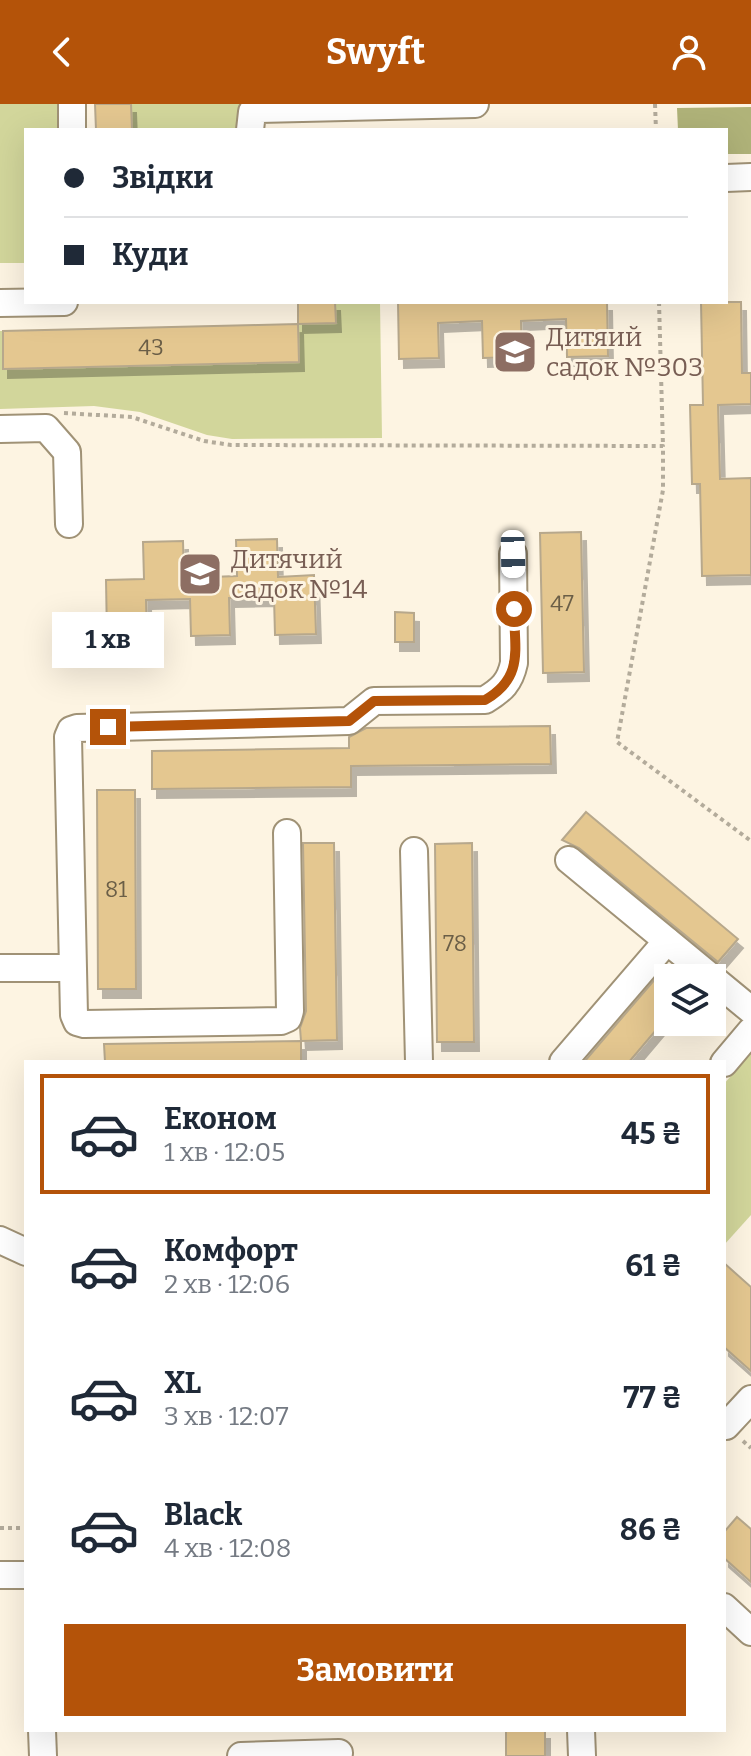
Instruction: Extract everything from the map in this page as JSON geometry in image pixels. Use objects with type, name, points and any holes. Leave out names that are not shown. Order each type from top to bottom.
[{"type":"street","points":[[72,104],[72,128]]},
{"type":"street","points":[[250,128],[252,112],[259,109],[475,104]]},
{"type":"street","points":[[728,178],[751,177]]},
{"type":"street","points":[[0,303],[24,303]]},
{"type":"street","points":[[0,429],[46,428],[58,439],[67,452],[69,524]]},
{"type":"street","points":[[287,833],[288,1018],[281,1021],[77,1022],[72,968],[68,737],[71,730],[349,721],[374,701],[485,700],[501,690],[511,678],[514,663],[513,554]]},
{"type":"street","points":[[414,851],[419,1060]]},
{"type":"street","points":[[569,860],[751,1010]]},
{"type":"street","points":[[565,1060],[667,941]]},
{"type":"street","points":[[0,968],[72,968]]},
{"type":"street","points":[[726,1061],[751,1031]]},
{"type":"street","points":[[0,1240],[24,1251]]},
{"type":"street","points":[[726,1431],[751,1399]]},
{"type":"street","points":[[0,1575],[24,1575]]},
{"type":"street","points":[[726,1609],[751,1632]]},
{"type":"street","points":[[42,1732],[43,1756]]},
{"type":"street","points":[[581,1732],[582,1756]]},
{"type":"street","points":[[241,1756],[339,1753]]},
{"type":"path","points":[[655,104],[656,128]]},
{"type":"path","points":[[659,304],[663,490],[617,742],[751,841]]},
{"type":"path","points":[[62,413],[132,417],[204,441],[231,445],[663,446]]},
{"type":"path","points":[[0,1528],[24,1528]]},
{"type":"green space","points":[[0,104],[66,104],[66,128],[24,128],[24,263],[0,263]]},
{"type":"green space","points":[[131,104],[243,104],[244,128],[132,128]]},
{"type":"green space","points":[[751,107],[751,154],[728,154],[728,128],[678,128],[677,108]]},
{"type":"green space","points":[[335,304],[380,304],[382,438],[232,439],[207,435],[140,412],[94,406],[0,409],[0,331],[3,331],[4,369],[299,362],[298,324],[335,323]]},
{"type":"green space","points":[[751,1052],[751,1215],[726,1243],[726,1082]]},
{"type":"building","points":[[95,104],[131,104],[132,128],[96,128]]},
{"type":"building","points":[[741,302],[742,373],[751,373],[751,404],[718,405],[720,479],[751,478],[751,575],[702,576],[700,484],[692,484],[690,405],[703,405],[701,304]]},
{"type":"building","points":[[298,304],[335,304],[336,323],[298,324]]},
{"type":"building","points":[[398,304],[607,304],[608,356],[567,357],[566,319],[521,321],[522,357],[483,358],[482,321],[438,323],[439,358],[399,359]]},
{"type":"building","points":[[298,324],[299,362],[3,369],[3,331]]},
{"type":"building","points":[[581,532],[584,672],[543,673],[540,533]]},
{"type":"building","points":[[277,539],[278,577],[314,575],[316,634],[275,635],[274,597],[229,598],[230,635],[191,636],[190,599],[146,600],[147,636],[107,637],[106,580],[144,579],[143,542],[183,541],[184,578],[237,576],[236,540]]},
{"type":"building","points":[[395,612],[414,613],[414,642],[395,642]]},
{"type":"building","points":[[550,726],[551,764],[351,766],[351,787],[152,789],[152,751],[349,748],[349,737],[366,728]]},
{"type":"building","points":[[97,790],[135,790],[136,989],[98,989]]},
{"type":"building","points":[[586,812],[738,939],[718,962],[579,848],[562,840]]},
{"type":"building","points":[[303,843],[334,843],[337,1040],[301,1041],[300,1028],[306,1011]]},
{"type":"building","points":[[472,843],[474,1042],[437,1042],[435,844]]},
{"type":"building","points":[[654,980],[654,1033],[631,1060],[586,1060]]},
{"type":"building","points":[[301,1041],[301,1060],[105,1060],[104,1044]]},
{"type":"building","points":[[726,1265],[751,1287],[751,1371],[726,1349]]},
{"type":"building","points":[[737,1517],[751,1529],[751,1582],[726,1560],[726,1530]]},
{"type":"building","points":[[506,1732],[545,1732],[545,1756],[506,1756]]},
{"type":"place","name":"Дитяий садок №303","points":[[515,352]]},
{"type":"place","name":"Дитячий садок №14","points":[[200,574]]},
{"type":"route","points":[[108,727],[349,721],[374,701],[485,700],[501,690],[511,678],[514,609]]}]
